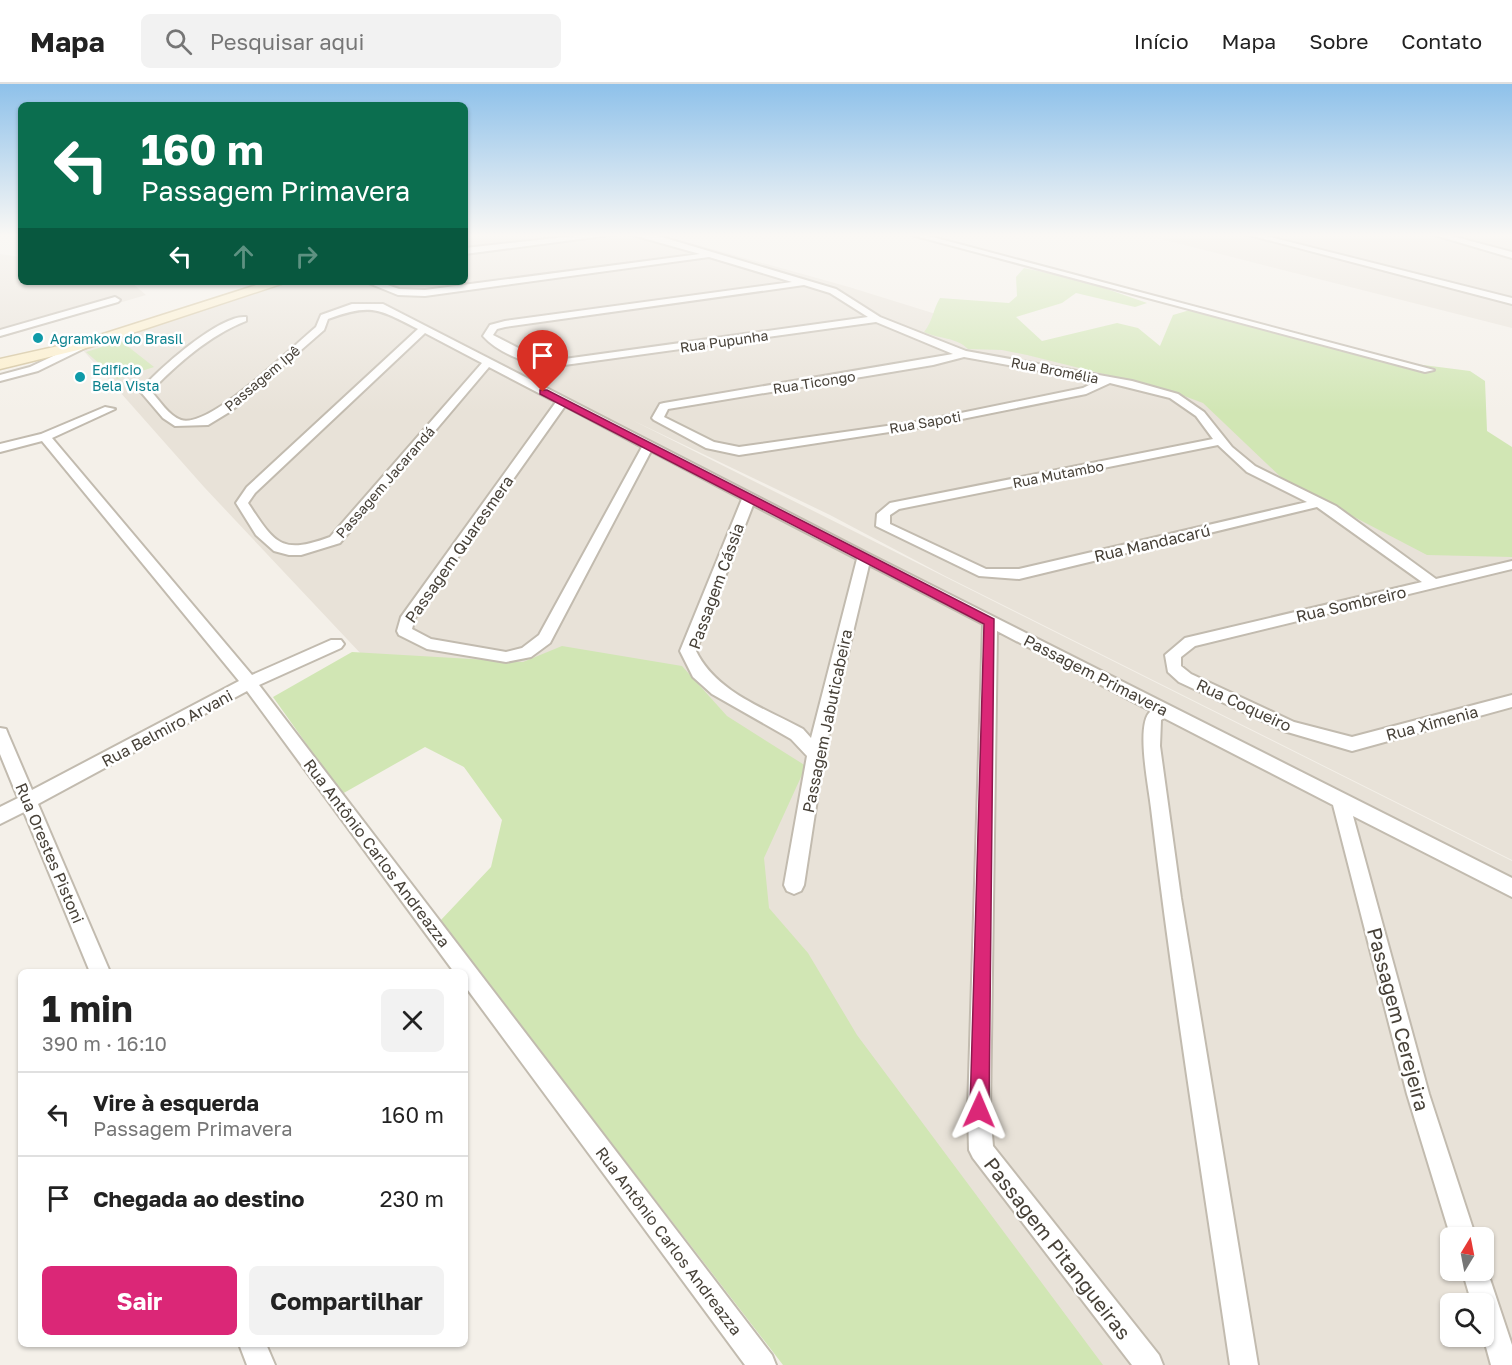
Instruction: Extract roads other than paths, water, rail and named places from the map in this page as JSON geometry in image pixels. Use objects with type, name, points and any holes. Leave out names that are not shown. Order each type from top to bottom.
[{"type":"main road","points":[[0,364],[33,363],[85,344],[249,294]]},
{"type":"street","name":"Rua Pupunha","points":[[722,294],[505,324],[489,331],[488,336],[496,343],[537,362],[570,363],[877,319]]},
{"type":"street","name":"Rua Bromélia","points":[[837,294],[877,319],[964,354],[1108,380],[1174,396],[1200,414],[1221,441],[1251,469],[1319,503],[1363,530],[1392,555],[1434,584]]},
{"type":"street","points":[[1139,294],[1429,370]]},
{"type":"street","points":[[1484,294],[1512,301]]},
{"type":"street","points":[[0,333],[115,300]]},
{"type":"street","name":"Passagem Primavera","points":[[324,317],[352,307],[380,306],[562,402],[1512,888]]},
{"type":"street","name":"Passagem Ipê","points":[[243,319],[224,326],[156,379],[145,391],[166,416],[179,424],[204,423],[227,409],[321,328],[324,317]]},
{"type":"street","name":"Passagem Jacarandá","points":[[423,330],[251,490],[242,503],[271,544],[288,551],[306,552],[335,540],[488,363]]},
{"type":"street","name":"Rua Ticongo","points":[[739,452],[710,445],[663,422],[658,418],[664,406],[933,362],[964,354]]},
{"type":"street","points":[[0,378],[33,363]]},
{"type":"street","name":"Rua Sapoti","points":[[739,452],[922,424],[1086,391],[1108,380]]},
{"type":"street","name":"Passagem Quaresmera","points":[[562,402],[408,617],[404,631],[427,644],[484,655],[506,657],[526,654],[545,639],[648,446]]},
{"type":"street","points":[[0,448],[45,437],[109,409]]},
{"type":"street","name":"Rua Antônio Carlos Andreazza","points":[[45,437],[249,683],[464,969]]},
{"type":"street","name":"Rua Mutambo","points":[[984,573],[884,526],[883,514],[896,506],[1221,441]]},
{"type":"street","name":"Passagem Cássia","points":[[749,498],[688,651],[699,673],[718,690],[797,734],[816,754]]},
{"type":"street","name":"Rua Mandacarú","points":[[984,573],[1019,574],[1319,503]]},
{"type":"street","name":"Passagem Jabuticabeira","points":[[794,885],[816,754],[864,557]]},
{"type":"street","name":"Rua Sombreiro","points":[[1190,642],[1512,565]]},
{"type":"street","name":"Passagem Pitangueiras","points":[[990,622],[979,1110],[981,1150],[1149,1365]]},
{"type":"street","name":"Rua Coqueiro","points":[[1190,642],[1173,655],[1173,668],[1185,678],[1290,727],[1352,744]]},
{"type":"street","name":"Rua Belmiro Arvani","points":[[0,816],[249,683],[336,644]]},
{"type":"street","name":"Rua Ximenia","points":[[1352,744],[1512,702]]},
{"type":"street","points":[[1164,709],[1153,718],[1152,746],[1171,898],[1244,1365]]},
{"type":"street","name":"Rua Orestes Pistoni","points":[[0,734],[99,969]]},
{"type":"street","name":"Passagem Cerejeira","points":[[1340,799],[1418,1094],[1460,1227]]},
{"type":"street","name":"Rua Antônio Carlos Andreazza","points":[[468,974],[762,1365]]},
{"type":"street","points":[[1478,1281],[1505,1365]]},
{"type":"street","points":[[253,1347],[261,1365]]},
{"type":"place","name":"Agramkow do Brasil","points":[[38,338]]},
{"type":"place","name":"Edificio Bela Vista","points":[[80,377]]}]
